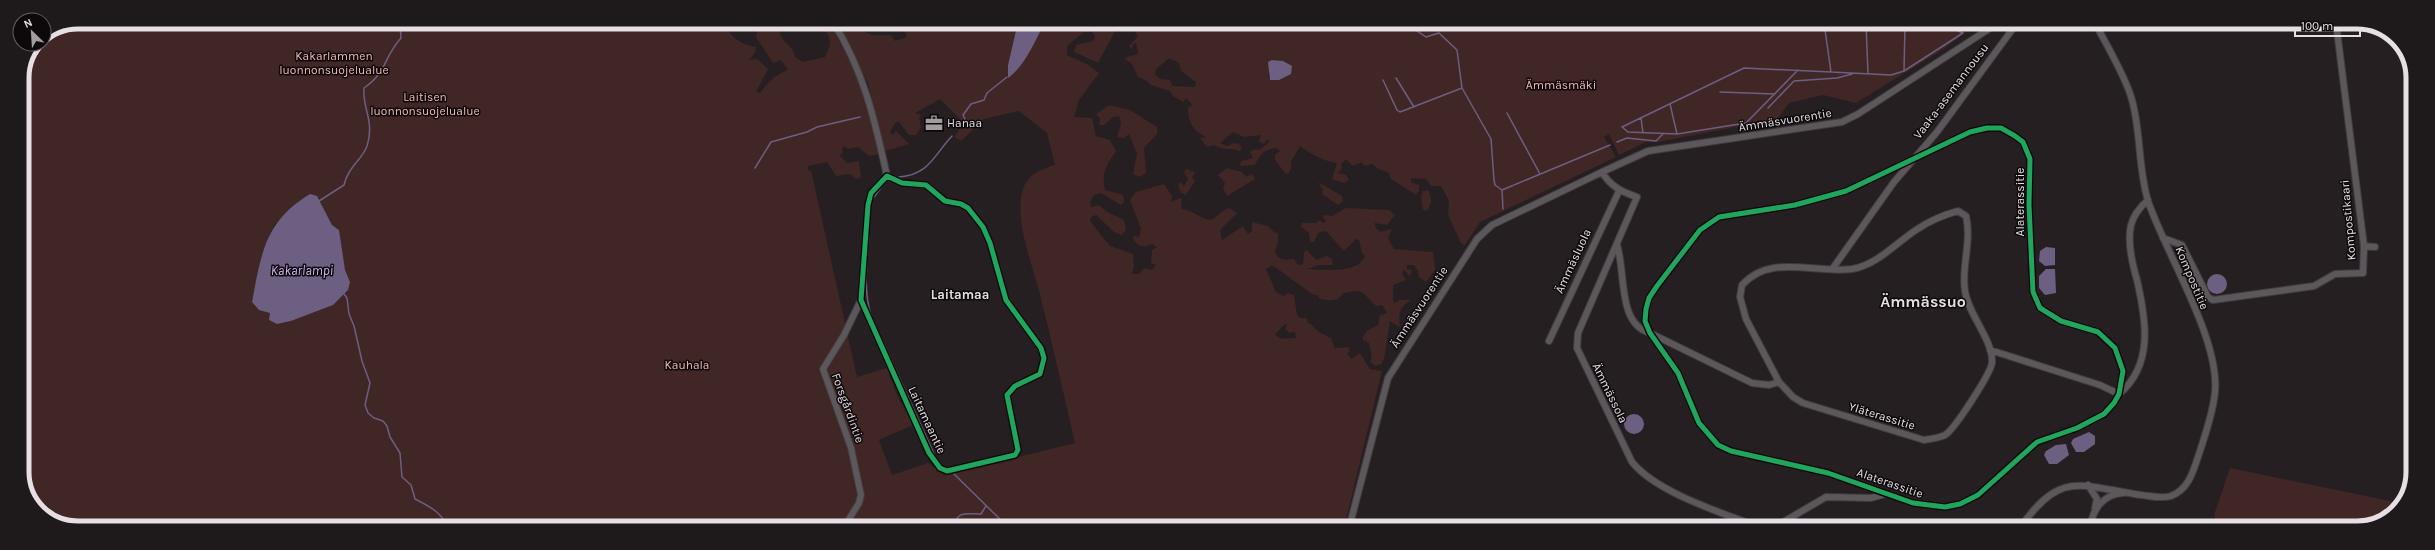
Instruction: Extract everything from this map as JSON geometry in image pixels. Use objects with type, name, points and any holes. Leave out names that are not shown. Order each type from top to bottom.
[{"type":"street","points":[[836,29],[867,92],[888,176]]},
{"type":"street","name":"Ämmäsvuorentie","points":[[1350,521],[1388,378],[1477,239],[1492,225],[1648,151],[1842,122],[1858,114],[1990,29]]},
{"type":"street","name":"Vaaka-asemannousu","points":[[1833,268],[1894,182],[1910,161],[1941,126],[2013,29]]},
{"type":"street","name":"Kompostitie","points":[[2100,29],[2132,99],[2148,200],[2204,334],[2215,372],[2215,391],[2212,415],[2192,475],[2187,484],[2171,496],[2158,498],[2127,493]]},
{"type":"street","name":"Kompostikaari","points":[[2163,238],[2182,245],[2208,297],[2213,300],[2314,286],[2335,274],[2363,273],[2364,246],[2337,29]]},
{"type":"street","name":"Alaterassitie","points":[[1987,128],[2002,128],[2023,142],[2030,159],[2029,205],[2033,292],[2040,308],[2061,321],[2098,332],[2115,348],[2123,371],[2120,394],[2104,414],[2077,428],[2037,442],[1978,495],[1960,504],[1945,507],[1928,506],[1885,494],[1828,473],[1731,451],[1718,445],[1699,423],[1678,373],[1650,333],[1645,321],[1650,298],[1691,241],[1711,222],[1736,213],[1794,205],[1846,191],[1910,161],[1970,132],[1987,128]]},
{"type":"street","points":[[1602,172],[1606,179],[1619,191]]},
{"type":"street","name":"Laitamaantie","points":[[888,176],[902,183],[926,185],[945,201],[961,204],[968,208],[983,227],[990,243],[1006,300],[1042,348],[1044,358],[1040,374],[1015,386],[1007,395],[1018,450],[1017,454],[952,471],[940,468],[929,453],[861,300],[868,205],[871,193],[888,176]]},
{"type":"street","name":"Ämmässola","points":[[1619,191],[1637,197],[1576,340],[1577,348],[1632,462],[1651,481],[1710,508],[1743,521]]},
{"type":"street","name":"Ämmäsluola","points":[[1549,342],[1619,191]]},
{"type":"street","points":[[1990,350],[2100,385],[2120,394],[2134,379],[2144,350],[2144,316],[2132,260],[2131,226],[2135,214],[2148,200]]},
{"type":"street","name":"Yläterassitie","points":[[1958,211],[1966,216],[1969,230],[1965,291],[1990,350],[1992,362],[1988,374],[1956,425],[1945,436],[1924,440],[1803,403],[1792,397],[1779,382],[1746,318],[1740,297],[1742,285],[1754,274],[1776,267],[1833,268],[1852,269],[1868,263],[1917,229],[1938,217],[1958,211]]},
{"type":"street","points":[[1617,245],[1621,258],[1626,305],[1631,320],[1640,330],[1650,333],[1752,383],[1769,384],[1779,382]]},
{"type":"street","points":[[2364,246],[2375,247]]},
{"type":"street","name":"Forsgårdintie","points":[[848,521],[859,503],[861,495],[845,428],[823,369],[844,335],[861,300]]},
{"type":"street","points":[[2088,485],[2097,499],[2092,521]]},
{"type":"street","points":[[2025,521],[2037,505],[2051,493],[2066,486],[2088,485],[2127,493]]},
{"type":"street","points":[[2094,510],[2111,496],[2127,493]]},
{"type":"street","points":[[1785,521],[1826,497],[1871,498],[1885,494]]},
{"type":"green space","points":[[78,29],[728,29],[733,37],[737,40],[756,47],[755,53],[749,60],[757,59],[768,69],[756,92],[760,93],[772,79],[788,70],[781,60],[773,63],[756,37],[757,31],[756,29],[780,29],[780,33],[784,41],[794,52],[795,57],[803,62],[825,57],[829,48],[830,40],[829,36],[823,29],[833,29],[860,81],[879,154],[869,156],[858,147],[848,149],[845,146],[842,148],[843,153],[839,155],[847,163],[859,161],[861,178],[856,179],[850,174],[836,176],[827,162],[808,166],[808,171],[811,170],[857,377],[887,368],[896,393],[913,425],[879,440],[892,475],[928,463],[945,475],[1075,443],[1044,310],[1026,245],[1020,209],[1021,198],[1028,179],[1037,172],[1055,165],[1047,133],[1019,111],[984,119],[961,141],[954,137],[964,123],[959,121],[960,119],[940,99],[915,113],[921,115],[919,118],[921,127],[916,135],[909,135],[899,122],[896,122],[890,132],[893,135],[896,131],[909,144],[885,151],[868,83],[841,29],[858,29],[872,35],[891,35],[895,41],[905,38],[907,35],[902,29],[1016,29],[1008,65],[1012,74],[1033,45],[1041,29],[1116,29],[1098,63],[1074,52],[1076,45],[1093,41],[1095,36],[1091,31],[1084,32],[1067,46],[1067,55],[1087,64],[1099,73],[1079,100],[1074,117],[1092,118],[1096,136],[1110,140],[1116,151],[1104,174],[1104,184],[1105,190],[1123,195],[1124,202],[1121,205],[1101,193],[1094,195],[1090,202],[1091,207],[1099,205],[1107,212],[1124,220],[1126,230],[1122,235],[1114,232],[1096,215],[1091,217],[1090,221],[1110,246],[1133,254],[1134,267],[1132,274],[1139,274],[1144,268],[1152,270],[1156,265],[1151,263],[1152,250],[1157,247],[1152,244],[1141,246],[1133,239],[1134,236],[1139,237],[1141,229],[1130,200],[1136,192],[1164,184],[1172,196],[1171,202],[1180,198],[1182,199],[1181,209],[1189,211],[1205,219],[1210,220],[1229,208],[1237,213],[1220,230],[1222,240],[1243,226],[1248,234],[1252,231],[1252,222],[1268,226],[1274,232],[1278,233],[1278,242],[1275,252],[1280,258],[1285,260],[1294,259],[1298,265],[1303,264],[1304,252],[1307,250],[1316,260],[1327,256],[1332,259],[1333,265],[1319,265],[1307,269],[1340,270],[1356,266],[1365,256],[1362,253],[1359,240],[1356,239],[1344,251],[1326,231],[1318,233],[1314,242],[1310,242],[1309,233],[1301,227],[1302,223],[1316,223],[1319,220],[1324,223],[1326,221],[1323,217],[1324,215],[1332,216],[1346,208],[1389,210],[1395,215],[1387,225],[1374,223],[1376,228],[1380,232],[1392,229],[1388,238],[1394,249],[1433,252],[1435,270],[1426,282],[1419,277],[1418,271],[1414,265],[1407,265],[1407,269],[1412,270],[1410,276],[1404,270],[1402,273],[1406,280],[1393,285],[1393,300],[1395,303],[1400,300],[1411,300],[1400,311],[1400,327],[1390,321],[1384,359],[1381,364],[1375,366],[1370,362],[1372,358],[1369,343],[1363,340],[1363,336],[1367,331],[1378,325],[1380,315],[1387,313],[1382,305],[1377,306],[1359,291],[1343,293],[1336,300],[1325,300],[1318,298],[1319,296],[1312,294],[1275,267],[1271,266],[1266,269],[1276,292],[1283,296],[1288,293],[1294,295],[1297,315],[1300,318],[1307,318],[1308,324],[1310,323],[1319,332],[1331,338],[1335,348],[1348,347],[1350,352],[1347,353],[1351,359],[1360,353],[1370,369],[1382,371],[1346,521],[69,520],[48,511],[41,504],[33,491],[29,475],[29,78],[33,59],[36,52],[52,52],[52,36],[69,30]],"holes":[[[321,204],[332,225],[339,230],[340,250],[348,291],[333,305],[291,321],[277,324],[269,320],[270,313],[252,302],[263,251],[275,224]],[[1285,324],[1287,326],[1285,328],[1289,333],[1295,332],[1296,338],[1279,338],[1275,334]]]},
{"type":"green space","name":"Ämmäsmäki","points":[[1134,29],[1969,29],[1945,48],[1856,103],[1823,95],[1789,103],[1777,119],[1658,142],[1646,142],[1619,155],[1609,134],[1604,137],[1616,157],[1480,222],[1465,245],[1461,243],[1448,215],[1449,201],[1441,186],[1431,186],[1426,179],[1411,178],[1411,182],[1419,185],[1419,191],[1416,195],[1391,179],[1388,172],[1378,169],[1372,164],[1364,166],[1362,162],[1353,166],[1346,159],[1341,164],[1342,168],[1338,173],[1346,175],[1349,180],[1344,183],[1332,179],[1337,163],[1317,157],[1300,146],[1291,162],[1291,169],[1288,174],[1285,173],[1275,160],[1275,155],[1280,151],[1277,148],[1269,149],[1263,153],[1255,165],[1240,166],[1241,161],[1253,158],[1250,152],[1254,149],[1259,150],[1269,142],[1269,139],[1263,144],[1259,141],[1261,135],[1244,137],[1233,132],[1220,143],[1227,146],[1234,143],[1239,144],[1242,148],[1240,151],[1225,149],[1214,145],[1207,147],[1200,138],[1206,137],[1194,129],[1190,121],[1188,107],[1193,105],[1186,98],[1183,102],[1173,96],[1170,91],[1151,85],[1146,80],[1138,77],[1132,64],[1124,58],[1138,54],[1136,43],[1133,44],[1132,49],[1129,46],[1138,36]],"holes":[[[1169,58],[1179,63],[1181,71],[1196,82],[1195,87],[1172,86],[1170,80],[1160,79],[1155,74],[1156,69]],[[1272,60],[1283,61],[1278,79],[1270,80],[1268,76]]]},
{"type":"green space","points":[[1109,105],[1130,110],[1157,127],[1157,134],[1144,148],[1146,173],[1139,177],[1133,174],[1137,154],[1129,134],[1124,138],[1117,137],[1121,123],[1119,116],[1113,117],[1104,125],[1099,125],[1100,119],[1096,114]]},
{"type":"green space","points":[[1227,168],[1242,172],[1246,177],[1252,174],[1255,179],[1227,196],[1223,188],[1225,183],[1218,175]]},
{"type":"green space","points":[[1186,169],[1195,172],[1192,177],[1195,181],[1186,195],[1181,193],[1178,185],[1181,182],[1184,186],[1188,179],[1184,172]]},
{"type":"green space","points":[[1318,182],[1342,196],[1343,201],[1338,205],[1322,194],[1323,190]]},
{"type":"green space","points":[[1428,190],[1431,201],[1430,206],[1426,211],[1423,210],[1421,196],[1423,191]]},
{"type":"green space","points":[[2230,468],[2396,502],[2387,511],[2379,516],[2363,521],[2214,521],[2215,512]]},
{"type":"water","points":[[1016,29],[1041,29],[1025,60],[1008,78],[1008,65]]},
{"type":"water","points":[[1272,60],[1283,61],[1292,66],[1291,74],[1279,80],[1270,80],[1268,62]]},
{"type":"water","name":"Kakarlampi","points":[[310,194],[317,196],[332,225],[339,230],[345,270],[350,282],[348,290],[333,305],[291,321],[277,324],[269,320],[270,313],[259,310],[252,302],[262,254],[274,227],[295,204]]},
{"type":"water","points":[[2046,247],[2055,248],[2055,265],[2045,266],[2039,261],[2040,251]]},
{"type":"water","points":[[2046,269],[2055,269],[2056,293],[2045,295],[2039,288],[2039,276]]},
{"type":"water","points":[[2217,274],[2224,277],[2227,284],[2224,291],[2217,294],[2210,291],[2207,284],[2210,277]]},
{"type":"water","points":[[1634,414],[1641,417],[1644,424],[1641,431],[1634,434],[1627,431],[1624,424],[1627,417]]},
{"type":"water","points":[[2089,432],[2095,436],[2095,444],[2084,452],[2076,452],[2071,443],[2073,439]]},
{"type":"water","points":[[2066,444],[2069,455],[2057,464],[2049,464],[2044,455],[2046,451],[2056,445]]},
{"type":"waterway","points":[[319,201],[344,185],[352,168],[365,151],[370,129],[364,88],[372,82],[382,70],[395,45],[401,38],[400,29]]},
{"type":"waterway","points":[[1414,29],[1426,37],[1439,33],[1457,50],[1462,88],[1491,139],[1495,185],[1502,190]]},
{"type":"waterway","points":[[1825,29],[1831,72],[1891,75],[1904,71]]},
{"type":"waterway","points":[[1866,29],[1868,74]]},
{"type":"waterway","points":[[1905,29],[1904,71],[1963,33],[1953,29]]},
{"type":"waterway","points":[[1798,70],[1746,123],[1677,134],[1628,132],[1622,127],[1744,68],[1831,72]]},
{"type":"waterway","points":[[1768,108],[1794,81],[1837,78],[1852,74]]},
{"type":"waterway","points":[[963,125],[965,119],[963,115],[971,104],[984,100],[987,93],[1007,77]]},
{"type":"waterway","points":[[1396,78],[1414,107]]},
{"type":"waterway","points":[[1383,80],[1397,110],[1400,112],[1462,88]]},
{"type":"waterway","points":[[1720,92],[1775,94]]},
{"type":"waterway","points":[[1670,104],[1677,134]]},
{"type":"waterway","points":[[1507,113],[1540,174]]},
{"type":"waterway","points":[[755,168],[771,142],[807,132],[817,127],[860,117]]},
{"type":"waterway","points":[[1641,118],[1643,133]]},
{"type":"waterway","points":[[1617,142],[1627,138],[1656,141],[1663,134]]},
{"type":"waterway","points":[[899,177],[909,175],[924,168],[930,163],[952,136]]},
{"type":"waterway","points":[[1503,209],[1502,190],[1610,145]]},
{"type":"waterway","points":[[872,200],[885,182]]},
{"type":"waterway","points":[[869,236],[866,286],[871,315]]},
{"type":"waterway","points":[[344,294],[347,298],[349,314],[354,326],[362,361],[370,383],[365,405],[368,413],[374,418],[383,421],[387,426],[390,437],[400,453],[402,477],[411,485],[415,499],[430,507],[438,513],[444,521]]},
{"type":"waterway","points":[[874,322],[935,456]]},
{"type":"waterway","points":[[948,474],[953,473],[1002,521]]},
{"type":"waterway","points":[[956,521],[960,515],[963,514],[981,514],[986,506]]},
{"type":"cycle path","points":[[1987,128],[2001,128],[2015,136],[2023,142],[2030,159],[2029,205],[2033,292],[2040,308],[2061,321],[2098,332],[2115,348],[2123,371],[2119,394],[2114,403],[2104,414],[2077,428],[2037,442],[1978,495],[1960,504],[1945,507],[1913,503],[1828,473],[1731,451],[1718,445],[1699,423],[1678,373],[1650,333],[1645,321],[1649,298],[1700,230],[1719,217],[1795,205],[1846,191],[1970,132],[1987,128]]},
{"type":"cycle path","points":[[887,176],[902,183],[926,185],[945,201],[961,204],[968,208],[983,227],[990,243],[1006,300],[1041,348],[1044,358],[1040,374],[1015,386],[1007,395],[1018,450],[1015,455],[947,471],[940,468],[929,453],[861,300],[868,205],[871,193],[887,176]]},
{"type":"place","name":"Hanaa","points":[[934,123]]},
{"type":"district","name":"Laitamaa","points":[[960,294]]},
{"type":"district","name":"Ämmässuo","points":[[1923,301]]},
{"type":"park label","name":"Kakarlammen luonnonsuojelualue","points":[[334,63]]},
{"type":"park label","name":"Laitisen luonnonsuojelualue","points":[[425,104]]},
{"type":"park label","name":"Kauhala","points":[[687,365]]}]
